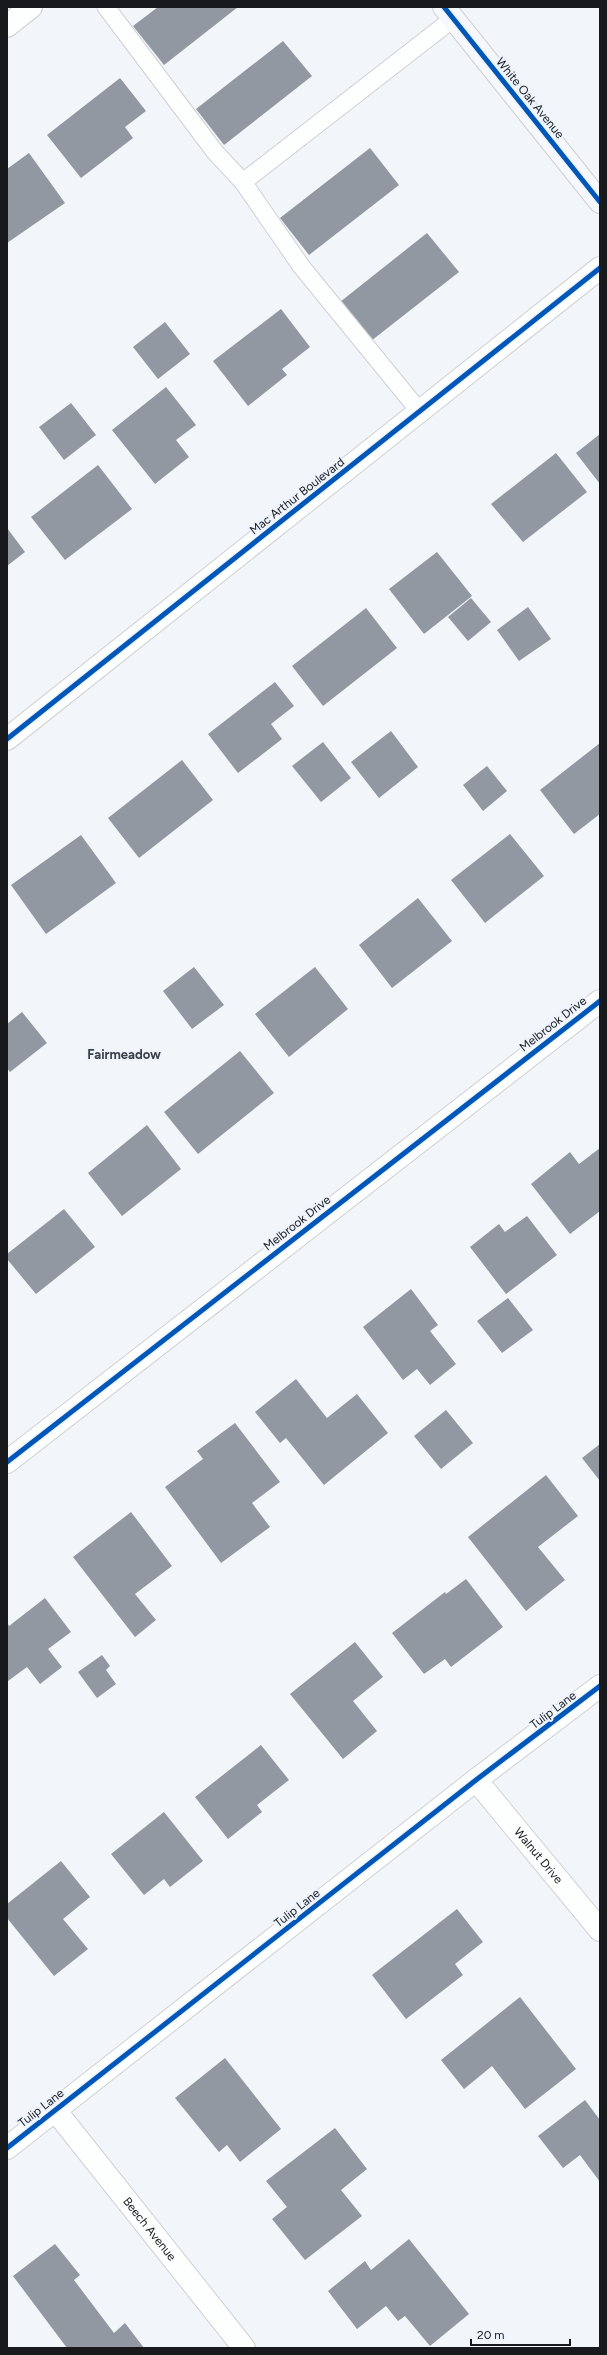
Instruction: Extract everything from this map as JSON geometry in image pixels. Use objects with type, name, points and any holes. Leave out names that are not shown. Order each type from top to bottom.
[{"type":"street","points":[[7,26],[31,7]]},
{"type":"street","name":"White Oak Avenue","points":[[449,13],[600,202]]},
{"type":"street","name":"Mac Arthur Boulevard","points":[[7,739],[600,268]]},
{"type":"street","name":"Melbrook Drive","points":[[7,1462],[600,1000]]},
{"type":"street","name":"Tulip Lane","points":[[7,2148],[476,1780],[600,1686]]},
{"type":"street","name":"Walnut Drive","points":[[476,1780],[600,1930]]},
{"type":"street","name":"Beech Avenue","points":[[55,2110],[244,2348]]},
{"type":"lane","points":[[106,7],[215,152],[243,182],[301,266],[420,412]]},
{"type":"lane","points":[[243,182],[449,13]]},
{"type":"building","points":[[158,7],[238,7],[164,65],[133,26]]},
{"type":"building","points":[[283,41],[312,76],[224,145],[196,109]]},
{"type":"building","points":[[120,78],[146,111],[125,127],[133,138],[81,178],[47,135]]},
{"type":"building","points":[[370,148],[399,185],[309,255],[280,218]]},
{"type":"building","points":[[29,153],[65,203],[7,243],[7,169]]},
{"type":"building","points":[[427,233],[459,272],[371,341],[340,302]]},
{"type":"building","points":[[281,309],[310,347],[282,369],[287,375],[248,406],[213,361]]},
{"type":"building","points":[[165,322],[190,354],[158,379],[133,347]]},
{"type":"building","points":[[166,387],[196,425],[176,440],[189,457],[155,484],[112,430]]},
{"type":"building","points":[[71,403],[96,435],[64,460],[39,427]]},
{"type":"building","points":[[600,434],[600,484],[576,453]]},
{"type":"building","points":[[556,453],[587,492],[523,542],[491,504]]},
{"type":"building","points":[[98,465],[132,509],[65,560],[31,517]]},
{"type":"building","points":[[7,528],[25,552],[7,566]]},
{"type":"building","points":[[437,552],[472,596],[424,634],[389,589]]},
{"type":"building","points":[[471,598],[491,622],[468,641],[448,617]]},
{"type":"building","points":[[528,607],[551,639],[519,661],[497,630]]},
{"type":"building","points":[[366,608],[397,648],[323,706],[292,666]]},
{"type":"building","points":[[275,682],[294,706],[271,724],[282,739],[238,773],[208,734]]},
{"type":"building","points":[[391,731],[418,767],[379,798],[351,762]]},
{"type":"building","points":[[323,742],[351,778],[321,802],[292,766]]},
{"type":"building","points":[[600,743],[600,814],[574,834],[540,790]]},
{"type":"building","points":[[182,760],[213,800],[139,858],[108,818]]},
{"type":"building","points":[[487,766],[507,791],[483,811],[463,785]]},
{"type":"building","points":[[510,834],[544,876],[485,923],[451,880]]},
{"type":"building","points":[[81,835],[116,883],[46,934],[11,885]]},
{"type":"building","points":[[418,898],[452,941],[392,988],[359,945]]},
{"type":"building","points":[[194,967],[224,1005],[192,1029],[163,991]]},
{"type":"building","points":[[315,967],[348,1009],[289,1057],[255,1014]]},
{"type":"building","points":[[22,1012],[47,1043],[10,1072],[7,1068],[7,1024]]},
{"type":"building","points":[[240,1051],[274,1093],[198,1154],[164,1112]]},
{"type":"building","points":[[147,1125],[181,1169],[122,1216],[88,1173]]},
{"type":"building","points":[[600,1148],[600,1211],[570,1234],[531,1184],[570,1152],[579,1164]]},
{"type":"building","points":[[64,1209],[95,1247],[36,1294],[7,1259],[7,1254]]},
{"type":"building","points":[[527,1216],[557,1255],[506,1294],[470,1247],[499,1224],[505,1232]]},
{"type":"building","points":[[411,1289],[438,1325],[430,1331],[456,1364],[430,1385],[417,1369],[403,1380],[363,1327]]},
{"type":"building","points":[[508,1298],[533,1330],[502,1353],[477,1321]]},
{"type":"building","points":[[296,1379],[327,1418],[357,1394],[388,1433],[324,1485],[286,1438],[280,1443],[255,1412]]},
{"type":"building","points":[[446,1410],[473,1443],[441,1469],[414,1436]]},
{"type":"building","points":[[235,1423],[280,1482],[252,1503],[270,1527],[221,1563],[165,1487],[203,1459],[197,1451]]},
{"type":"building","points":[[600,1444],[600,1481],[582,1458]]},
{"type":"building","points":[[546,1475],[578,1516],[538,1547],[565,1580],[526,1611],[468,1537]]},
{"type":"building","points":[[131,1512],[172,1566],[135,1594],[156,1620],[135,1637],[73,1557]]},
{"type":"building","points":[[466,1579],[503,1627],[451,1667],[445,1659],[424,1674],[392,1633],[445,1592],[446,1594]]},
{"type":"building","points":[[45,1598],[71,1632],[48,1649],[62,1667],[40,1684],[27,1667],[8,1681],[7,1623],[9,1626]]},
{"type":"building","points":[[355,1642],[383,1677],[353,1701],[377,1731],[343,1759],[290,1694]]},
{"type":"building","points":[[102,1655],[110,1666],[106,1670],[116,1684],[97,1698],[78,1672]]},
{"type":"building","points":[[261,1745],[289,1780],[257,1805],[262,1812],[228,1839],[195,1797]]},
{"type":"building","points":[[164,1812],[203,1861],[170,1887],[164,1879],[144,1895],[111,1854]]},
{"type":"building","points":[[61,1861],[90,1897],[63,1919],[88,1949],[54,1976],[7,1918],[7,1904]]},
{"type":"building","points":[[457,1909],[483,1942],[455,1964],[463,1975],[406,2019],[372,1975]]},
{"type":"building","points":[[520,1997],[576,2069],[525,2109],[492,2066],[464,2089],[441,2060]]},
{"type":"building","points":[[225,2058],[281,2129],[240,2162],[227,2145],[219,2152],[175,2098]]},
{"type":"building","points":[[585,2100],[600,2120],[600,2182],[580,2155],[563,2168],[538,2136]]},
{"type":"building","points":[[335,2128],[367,2169],[341,2190],[362,2216],[305,2260],[272,2219],[287,2207],[266,2181]]},
{"type":"building","points":[[409,2239],[469,2314],[430,2346],[405,2316],[398,2321],[386,2306],[357,2329],[328,2291],[365,2261],[371,2270]]},
{"type":"building","points":[[55,2244],[80,2275],[74,2280],[114,2333],[125,2323],[144,2348],[67,2348],[13,2276]]},
{"type":"cycle path","points":[[444,7],[600,202]]},
{"type":"cycle path","points":[[7,739],[600,268]]},
{"type":"cycle path","points":[[7,1462],[600,1001]]},
{"type":"cycle path","points":[[7,2148],[476,1780],[600,1686]]},
{"type":"district","name":"Fairmeadow","points":[[124,1054]]}]
